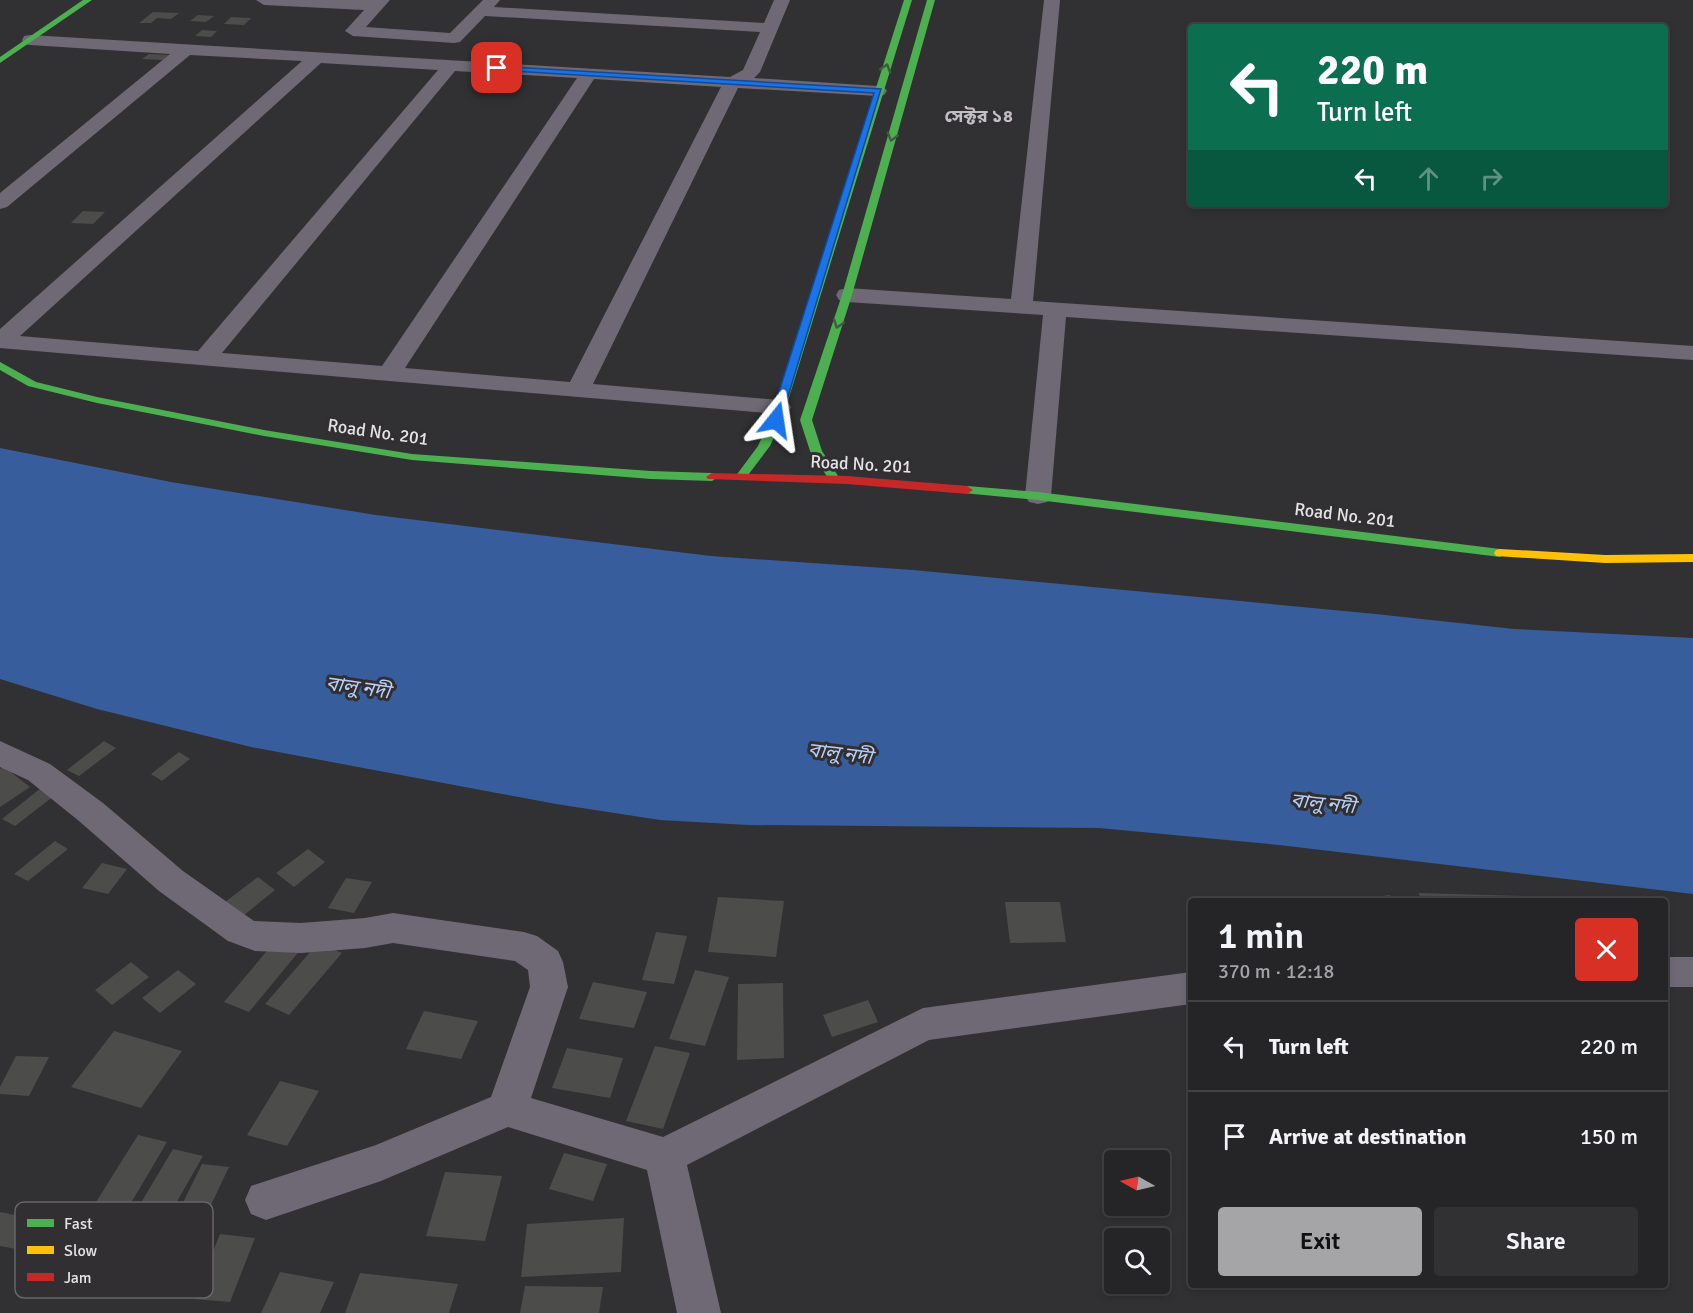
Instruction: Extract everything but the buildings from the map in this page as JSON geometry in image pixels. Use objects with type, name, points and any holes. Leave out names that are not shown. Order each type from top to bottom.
[{"type":"street","points":[[0,61],[88,0]]},
{"type":"street","points":[[264,0],[379,3]]},
{"type":"street","points":[[578,390],[732,82],[744,78],[751,72],[782,0]]},
{"type":"street","points":[[741,477],[764,446],[776,420],[908,0]]},
{"type":"street","points":[[834,479],[818,458],[808,438],[806,420],[847,296],[932,0]]},
{"type":"street","points":[[1021,307],[1052,0]]},
{"type":"street","points":[[379,3],[353,32],[454,38],[487,5],[769,28]]},
{"type":"street","points":[[342,59],[366,33]]},
{"type":"street","points":[[5,39],[879,91]]},
{"type":"street","points":[[0,203],[185,50]]},
{"type":"street","points":[[317,57],[0,341],[779,406]]},
{"type":"street","points":[[204,359],[451,65]]},
{"type":"street","points":[[390,372],[589,74]]},
{"type":"street","points":[[847,296],[1693,353]]},
{"type":"street","points":[[1038,495],[1056,310]]},
{"type":"street","name":"Road No. 201","points":[[0,365],[32,384],[97,400],[264,433],[412,457],[651,475],[834,479],[1038,495],[1511,554],[1605,559],[1693,558]]},
{"type":"street","points":[[0,753],[39,772],[91,812],[171,881],[241,931],[255,936],[301,938],[365,933],[393,928],[524,947],[545,962],[549,987],[507,1109]]},
{"type":"street","points":[[1668,972],[1693,972]]},
{"type":"street","points":[[266,1200],[381,1162],[507,1109],[665,1156],[923,1024],[1188,988]]},
{"type":"street","points":[[665,1156],[699,1313]]},
{"type":"water","name":"বালু নদী","points":[[0,448],[171,482],[376,515],[711,556],[913,570],[1514,629],[1693,638],[1693,894],[1279,845],[1099,828],[748,825],[660,820],[556,804],[251,747],[97,709],[0,679]]},
{"type":"traffic: fast","points":[[0,61],[88,0]]},
{"type":"traffic: fast","points":[[741,477],[764,446],[776,420],[908,0]]},
{"type":"traffic: fast","points":[[834,479],[816,451],[806,420],[847,295],[931,0]]},
{"type":"traffic: fast","points":[[0,365],[32,384],[97,400],[264,433],[412,457],[651,475],[712,477]]},
{"type":"traffic: fast","points":[[967,490],[1038,496],[1500,553]]},
{"type":"traffic: slow","points":[[1500,553],[1605,559],[1693,558]]},
{"type":"traffic: jam","points":[[712,477],[847,480],[967,490]]},
{"type":"district","name":"সেক্টর ১৪","points":[[979,116]]},
{"type":"route","points":[[497,68],[879,91],[776,420]]}]
